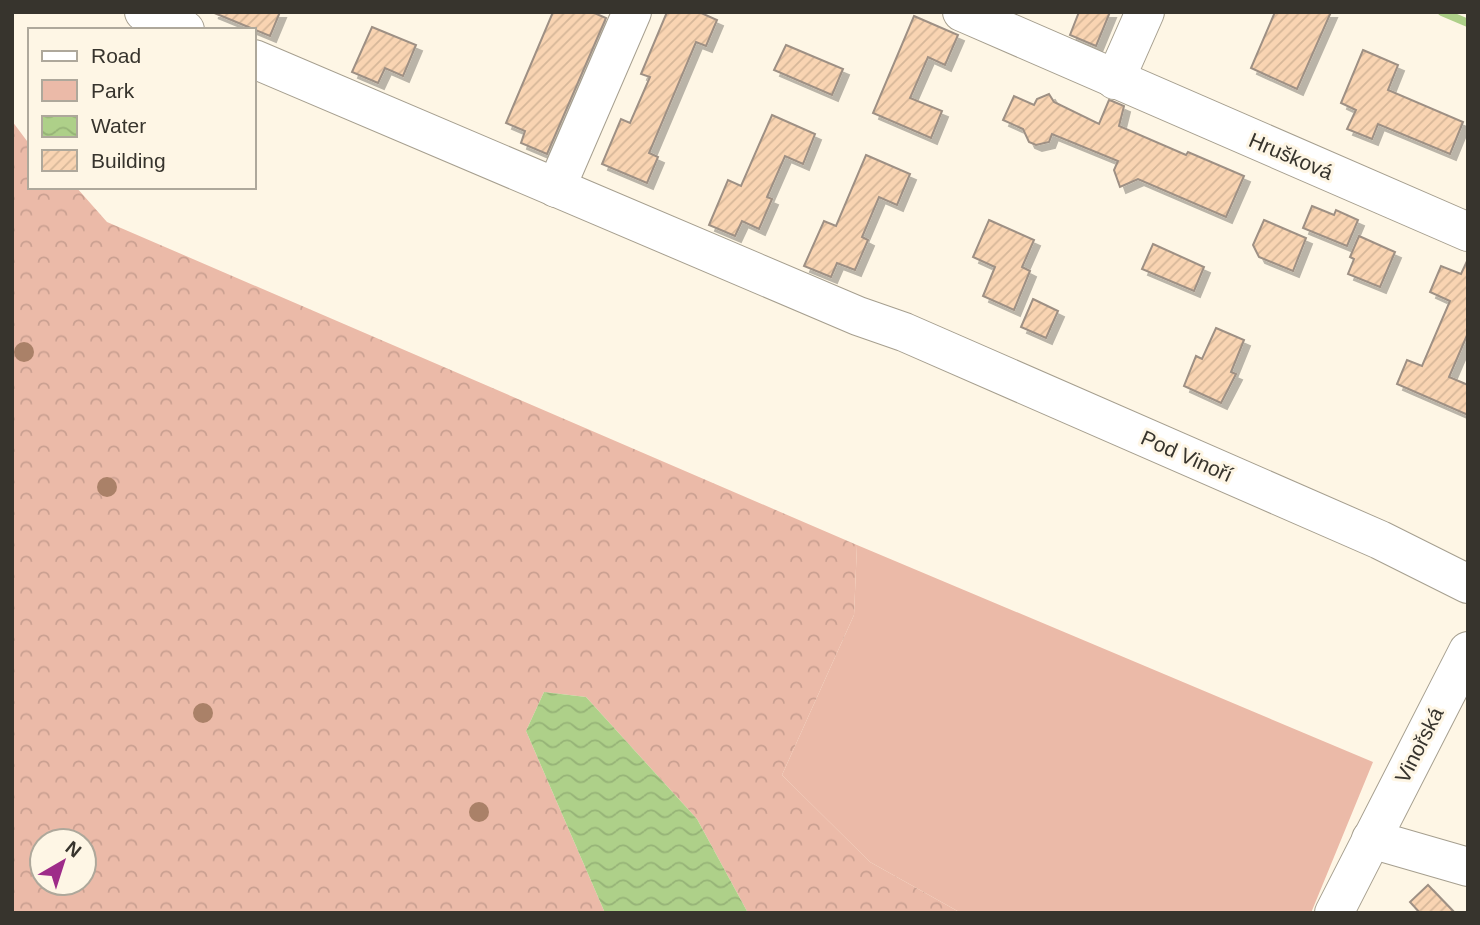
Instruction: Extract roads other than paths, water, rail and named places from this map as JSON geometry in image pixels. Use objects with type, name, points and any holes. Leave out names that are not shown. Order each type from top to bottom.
[{"type":"street","points":[[144,12],[181,28]]},
{"type":"street","points":[[556,188],[632,12]]},
{"type":"street","name":"Hrušková","points":[[962,12],[1468,232]]},
{"type":"street","points":[[1115,80],[1144,12]]},
{"type":"street","name":"Pod Vinoří","points":[[256,60],[858,316],[904,332],[1380,540],[1468,584]]},
{"type":"street","name":"Vinořská","points":[[1334,913],[1468,650]]},
{"type":"street","points":[[1371,839],[1468,867]]},
{"type":"water","points":[[544,692],[586,697],[697,819],[748,913],[605,913],[526,731]]},
{"type":"waterway","points":[[1442,12],[1468,23]]}]
